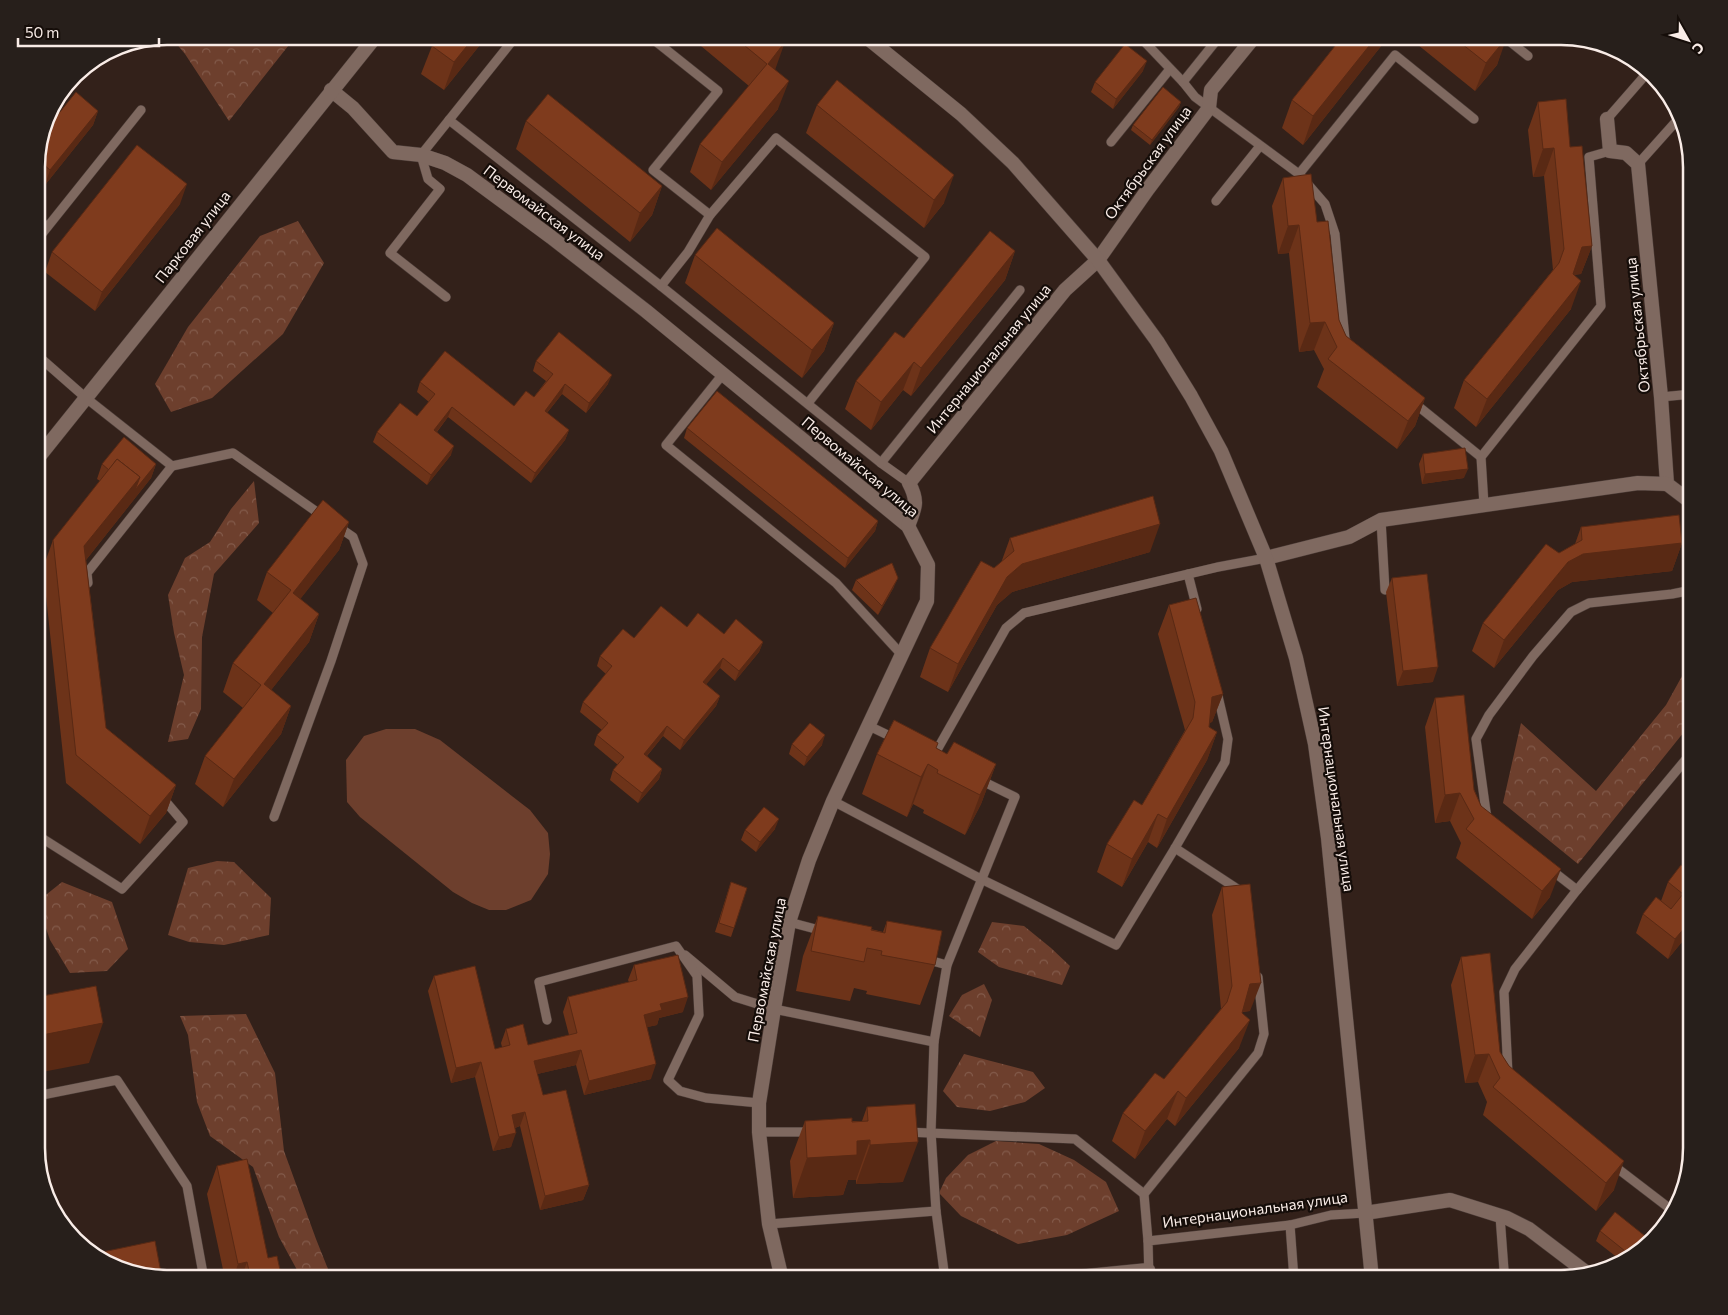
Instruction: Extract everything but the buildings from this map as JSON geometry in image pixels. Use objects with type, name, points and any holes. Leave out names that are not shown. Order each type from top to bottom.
[{"type":"street","name":"Парковая улица","points":[[45,448],[368,45]]},
{"type":"street","name":"Интернациональная улица","points":[[876,45],[961,114],[1012,163],[1098,260],[1157,341],[1191,396],[1221,452],[1266,558],[1296,658],[1315,744],[1328,838],[1371,1270]]},
{"type":"street","name":"Октябрьская улица","points":[[1098,260],[1209,108],[1211,90],[1248,45]]},
{"type":"street","name":"Первомайская улица","points":[[331,90],[353,108],[393,152],[421,155],[445,163],[467,175],[646,310],[908,526],[928,565],[927,601],[833,800],[808,860],[789,922],[759,1103],[759,1132],[769,1224],[780,1270]]},
{"type":"street","points":[[1607,119],[1610,151],[1626,154],[1638,164]]},
{"type":"street","name":"Октябрьская улица","points":[[1638,164],[1661,397],[1667,484]]},
{"type":"street","name":"Интернациональная улица","points":[[909,483],[1065,290],[1098,260]]},
{"type":"street","points":[[908,526],[915,508],[915,495],[909,483]]},
{"type":"street","points":[[1266,558],[1348,537],[1381,520],[1638,483],[1667,484],[1683,496]]},
{"type":"street","points":[[1365,1212],[1450,1200],[1500,1216],[1528,1228],[1580,1269]]},
{"type":"lane","points":[[446,297],[390,253],[440,188],[428,179],[421,155],[509,45]]},
{"type":"lane","points":[[660,45],[718,91],[653,170],[710,215]]},
{"type":"lane","points":[[1147,45],[1183,82],[1194,97],[1299,174],[1325,204],[1334,234],[1345,339],[1352,350]]},
{"type":"lane","points":[[1183,82],[1213,45]]},
{"type":"lane","points":[[1514,45],[1528,56]]},
{"type":"lane","points":[[1299,174],[1395,55],[1474,119]]},
{"type":"lane","points":[[1110,142],[1170,69]]},
{"type":"lane","points":[[1607,119],[1643,77]]},
{"type":"lane","points":[[45,229],[142,110]]},
{"type":"lane","name":"Первомайская улица","points":[[449,120],[661,286],[881,463],[909,483]]},
{"type":"lane","points":[[1638,164],[1675,123]]},
{"type":"lane","points":[[661,286],[688,252],[710,215],[776,138],[925,257],[808,403]]},
{"type":"lane","points":[[1216,201],[1260,146]]},
{"type":"lane","points":[[1484,505],[1481,457],[1600,306],[1589,157],[1610,151]]},
{"type":"lane","points":[[881,463],[1020,290]]},
{"type":"lane","points":[[45,363],[172,466]]},
{"type":"lane","points":[[723,374],[666,445],[836,583],[901,654]]},
{"type":"lane","points":[[1402,393],[1481,457]]},
{"type":"lane","points":[[1661,397],[1683,395]]},
{"type":"lane","points":[[89,593],[87,573],[172,466],[233,453],[353,537],[363,564],[331,661],[274,817]]},
{"type":"lane","points":[[1381,520],[1385,590]]},
{"type":"lane","points":[[933,757],[1006,628],[1024,613],[1188,574],[1266,558]]},
{"type":"lane","points":[[1188,574],[1200,622]]},
{"type":"lane","points":[[1495,825],[1487,819],[1476,738],[1489,714],[1533,656],[1571,612],[1589,603],[1683,592]]},
{"type":"lane","points":[[833,800],[981,879],[1116,945],[1225,762],[1228,738],[1214,680]]},
{"type":"lane","points":[[868,725],[908,745]]},
{"type":"lane","points":[[1513,1084],[1508,1074],[1504,992],[1515,968],[1683,763]]},
{"type":"lane","points":[[945,1270],[936,1211],[931,1132],[934,1042],[947,965],[1016,797],[966,773]]},
{"type":"lane","points":[[45,840],[122,889],[183,822],[157,792]]},
{"type":"lane","points":[[1175,848],[1242,892],[1247,900]]},
{"type":"lane","points":[[1540,861],[1577,890]]},
{"type":"lane","points":[[789,922],[836,934]]},
{"type":"lane","points":[[676,946],[735,997],[774,1009],[934,1042]]},
{"type":"lane","points":[[547,1020],[539,982],[676,946]]},
{"type":"lane","points":[[676,946],[697,976],[699,1015],[668,1080],[680,1091],[706,1098],[759,1103]]},
{"type":"lane","points":[[919,957],[947,965]]},
{"type":"lane","points":[[1148,1240],[1144,1194],[1258,1053],[1264,1034],[1257,966]]},
{"type":"lane","points":[[45,1094],[118,1080],[187,1186],[202,1270]]},
{"type":"lane","points":[[759,1132],[816,1132]]},
{"type":"lane","points":[[892,1132],[1075,1139],[1144,1194]]},
{"type":"lane","points":[[1602,1156],[1667,1207]]},
{"type":"lane","points":[[769,1224],[936,1211]]},
{"type":"lane","name":"Интернациональная улица","points":[[1148,1270],[1148,1240],[1290,1225],[1331,1215],[1365,1212]]},
{"type":"lane","points":[[1500,1216],[1504,1270]]},
{"type":"lane","points":[[1290,1225],[1293,1270]]},
{"type":"green space","points":[[178,45],[289,45],[229,121]]},
{"type":"green space","points":[[298,221],[324,263],[283,334],[212,398],[171,412],[155,384],[188,327],[260,236]]},
{"type":"green space","points":[[254,481],[259,523],[214,574],[202,637],[201,709],[188,739],[168,742],[184,675],[174,633],[168,595],[185,558],[210,542],[231,509]]},
{"type":"green space","points":[[1683,674],[1683,733],[1578,864],[1503,803],[1521,723],[1596,791],[1666,705]]},
{"type":"green space","points":[[386,729],[415,729],[440,740],[530,810],[548,833],[550,854],[548,874],[531,900],[506,910],[489,910],[472,903],[453,892],[360,817],[347,802],[346,760],[364,736]]},
{"type":"green space","points":[[217,861],[234,862],[271,898],[269,935],[224,945],[189,942],[168,935],[188,868]]},
{"type":"green space","points":[[62,882],[112,902],[128,949],[107,971],[70,973],[50,940],[45,925],[45,896]]},
{"type":"green space","points":[[992,922],[1024,926],[1051,948],[1070,966],[1062,985],[999,967],[978,952]]},
{"type":"green space","points":[[984,984],[992,1000],[980,1037],[949,1016],[962,995]]},
{"type":"green space","points":[[246,1014],[275,1073],[284,1151],[328,1270],[297,1270],[279,1237],[253,1167],[210,1136],[197,1102],[188,1035],[180,1016]]},
{"type":"green space","points":[[964,1054],[1033,1072],[1045,1088],[1025,1102],[990,1111],[957,1107],[943,1091]]},
{"type":"green space","points":[[996,1141],[1039,1144],[1074,1160],[1106,1182],[1119,1211],[1067,1235],[1018,1244],[961,1216],[939,1193],[946,1178],[968,1155]]}]
